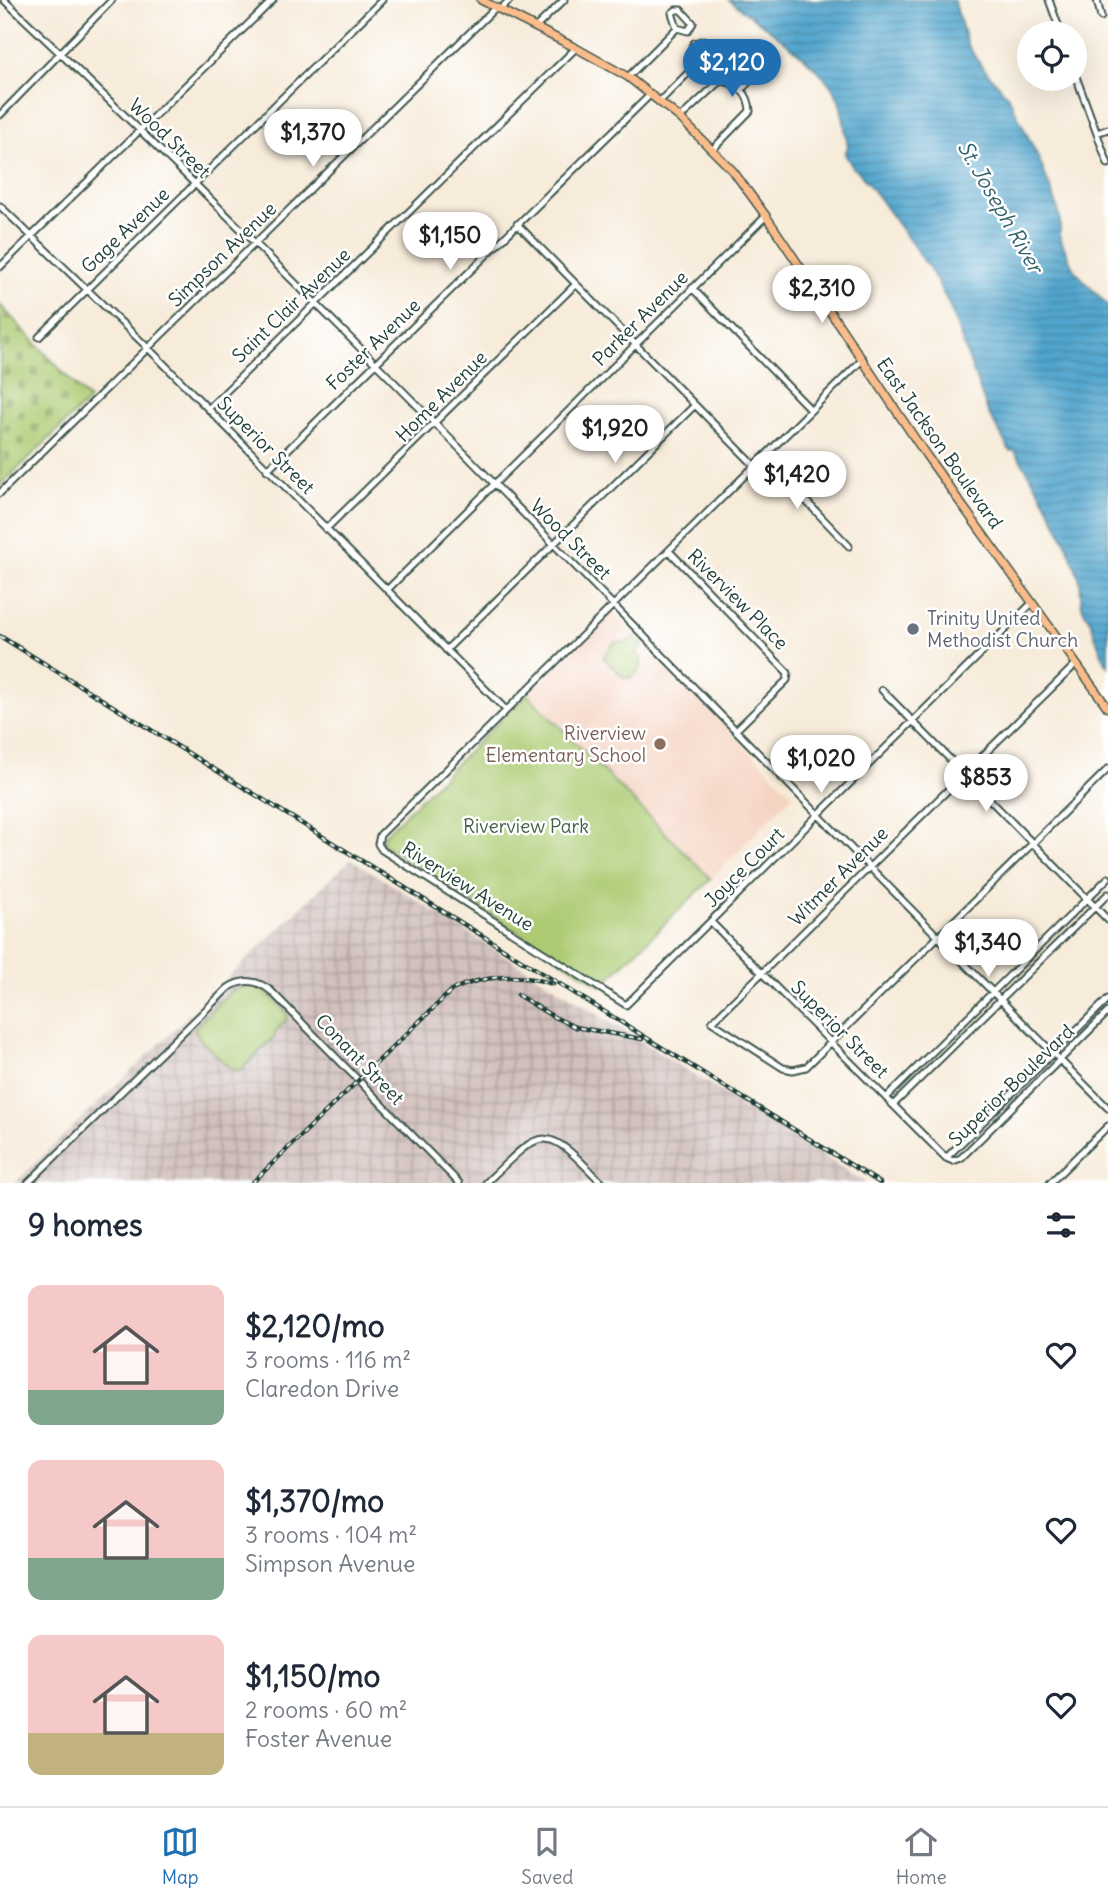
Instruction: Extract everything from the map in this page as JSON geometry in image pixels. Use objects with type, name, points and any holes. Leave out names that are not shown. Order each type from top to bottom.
[{"type":"main road","name":"East Jackson Boulevard","points":[[481,0],[628,77],[680,118],[735,173],[926,455],[1108,708]]},
{"type":"street","name":"Wood Street","points":[[4,0],[196,184],[376,363],[1108,1108]]},
{"type":"street","points":[[0,115],[112,0]]},
{"type":"street","points":[[0,267],[274,0]]},
{"type":"street","name":"Gage Avenue","points":[[39,337],[382,0]]},
{"type":"street","name":"Simpson Avenue","points":[[0,493],[498,8],[510,0]]},
{"type":"street","points":[[536,27],[564,0]]},
{"type":"street","points":[[1049,0],[1057,21]]},
{"type":"street","points":[[1097,0],[1101,17]]},
{"type":"street","points":[[681,10],[693,23],[692,28],[688,31],[677,28],[672,13],[681,10]]},
{"type":"street","points":[[628,77],[677,28]]},
{"type":"street","points":[[704,40],[713,46],[715,59],[699,62],[692,48],[694,43],[704,40]]},
{"type":"street","name":"Saint Clair Avenue","points":[[208,409],[576,48]]},
{"type":"street","points":[[660,101],[699,62]]},
{"type":"street","points":[[742,89],[767,63]]},
{"type":"street","points":[[680,118],[720,80],[742,89],[750,103],[750,111],[713,149]]},
{"type":"street","points":[[1081,91],[1108,164]]},
{"type":"street","name":"Foster Avenue","points":[[267,470],[651,94]]},
{"type":"street","points":[[1097,133],[1108,129]]},
{"type":"street","name":"Superior Street","points":[[0,206],[148,348],[506,710]]},
{"type":"street","name":"Parker Avenue","points":[[387,590],[766,216]]},
{"type":"street","points":[[517,224],[755,466]]},
{"type":"street","name":"Home Avenue","points":[[326,529],[576,284]]},
{"type":"street","points":[[692,288],[811,410]]},
{"type":"street","name":"Riverview Avenue","points":[[626,1005],[382,850],[378,844],[380,835],[863,359]]},
{"type":"street","points":[[446,650],[695,405]]},
{"type":"street","points":[[764,457],[849,545]]},
{"type":"street","name":"Riverview Place","points":[[669,551],[788,673],[787,680],[736,730]]},
{"type":"street","name":"Joyce Court","points":[[626,1005],[1032,603]]},
{"type":"street","name":"Witmer Avenue","points":[[830,1042],[806,1067],[793,1070],[783,1068],[712,1022],[1076,664]]},
{"type":"street","points":[[882,690],[1108,920]]},
{"type":"street","points":[[830,1042],[1108,769]]},
{"type":"street","points":[[886,1097],[1108,878]]},
{"type":"street","points":[[893,1105],[1108,894]]},
{"type":"street","name":"Superior Street","points":[[711,922],[946,1158]]},
{"type":"street","name":"Conant Street","points":[[28,1183],[228,988],[248,981],[264,985],[458,1183]]},
{"type":"street","name":"Superior Boulevard","points":[[1108,999],[946,1158],[953,1161],[961,1158],[1108,1012]]},
{"type":"street","points":[[1050,1183],[1108,1126]]},
{"type":"street","points":[[485,1183],[523,1147],[544,1139],[562,1144],[602,1183]]},
{"type":"shaded area","name":"Riverview Elementary School","points":[[613,612],[793,795],[711,879],[527,694]]},
{"type":"shaded area","points":[[351,859],[866,1183],[15,1183]]},
{"type":"green space","points":[[0,305],[89,400],[0,486]]},
{"type":"green space","points":[[634,636],[643,645],[636,653],[641,658],[641,668],[631,678],[629,676],[625,679],[603,657],[615,642],[627,643]]},
{"type":"green space","name":"Riverview Park","points":[[527,694],[711,879],[601,986],[382,844],[384,835]]},
{"type":"green space","points":[[252,985],[275,1001],[287,1013],[287,1019],[275,1032],[275,1036],[240,1071],[228,1067],[199,1038],[194,1028],[231,991]]},
{"type":"water","name":"St. Joseph River","points":[[729,0],[954,0],[967,44],[983,68],[1008,96],[1038,157],[1060,218],[1060,238],[1074,270],[1108,306],[1108,666],[1083,608],[1079,579],[1065,542],[1033,480],[1014,450],[1010,451],[988,412],[948,302],[930,269],[845,154],[848,147],[843,116],[831,85],[773,32]]},
{"type":"railway","points":[[0,636],[880,1183]]},
{"type":"railway","points":[[252,1183],[452,990],[476,981],[501,977],[527,978],[553,984]]},
{"type":"railway","points":[[518,995],[575,1027],[642,1039]]},
{"type":"place","name":"Trinity United Methodist Church","points":[[913,629]]},
{"type":"place","name":"Riverview Elementary School","points":[[660,744]]}]
